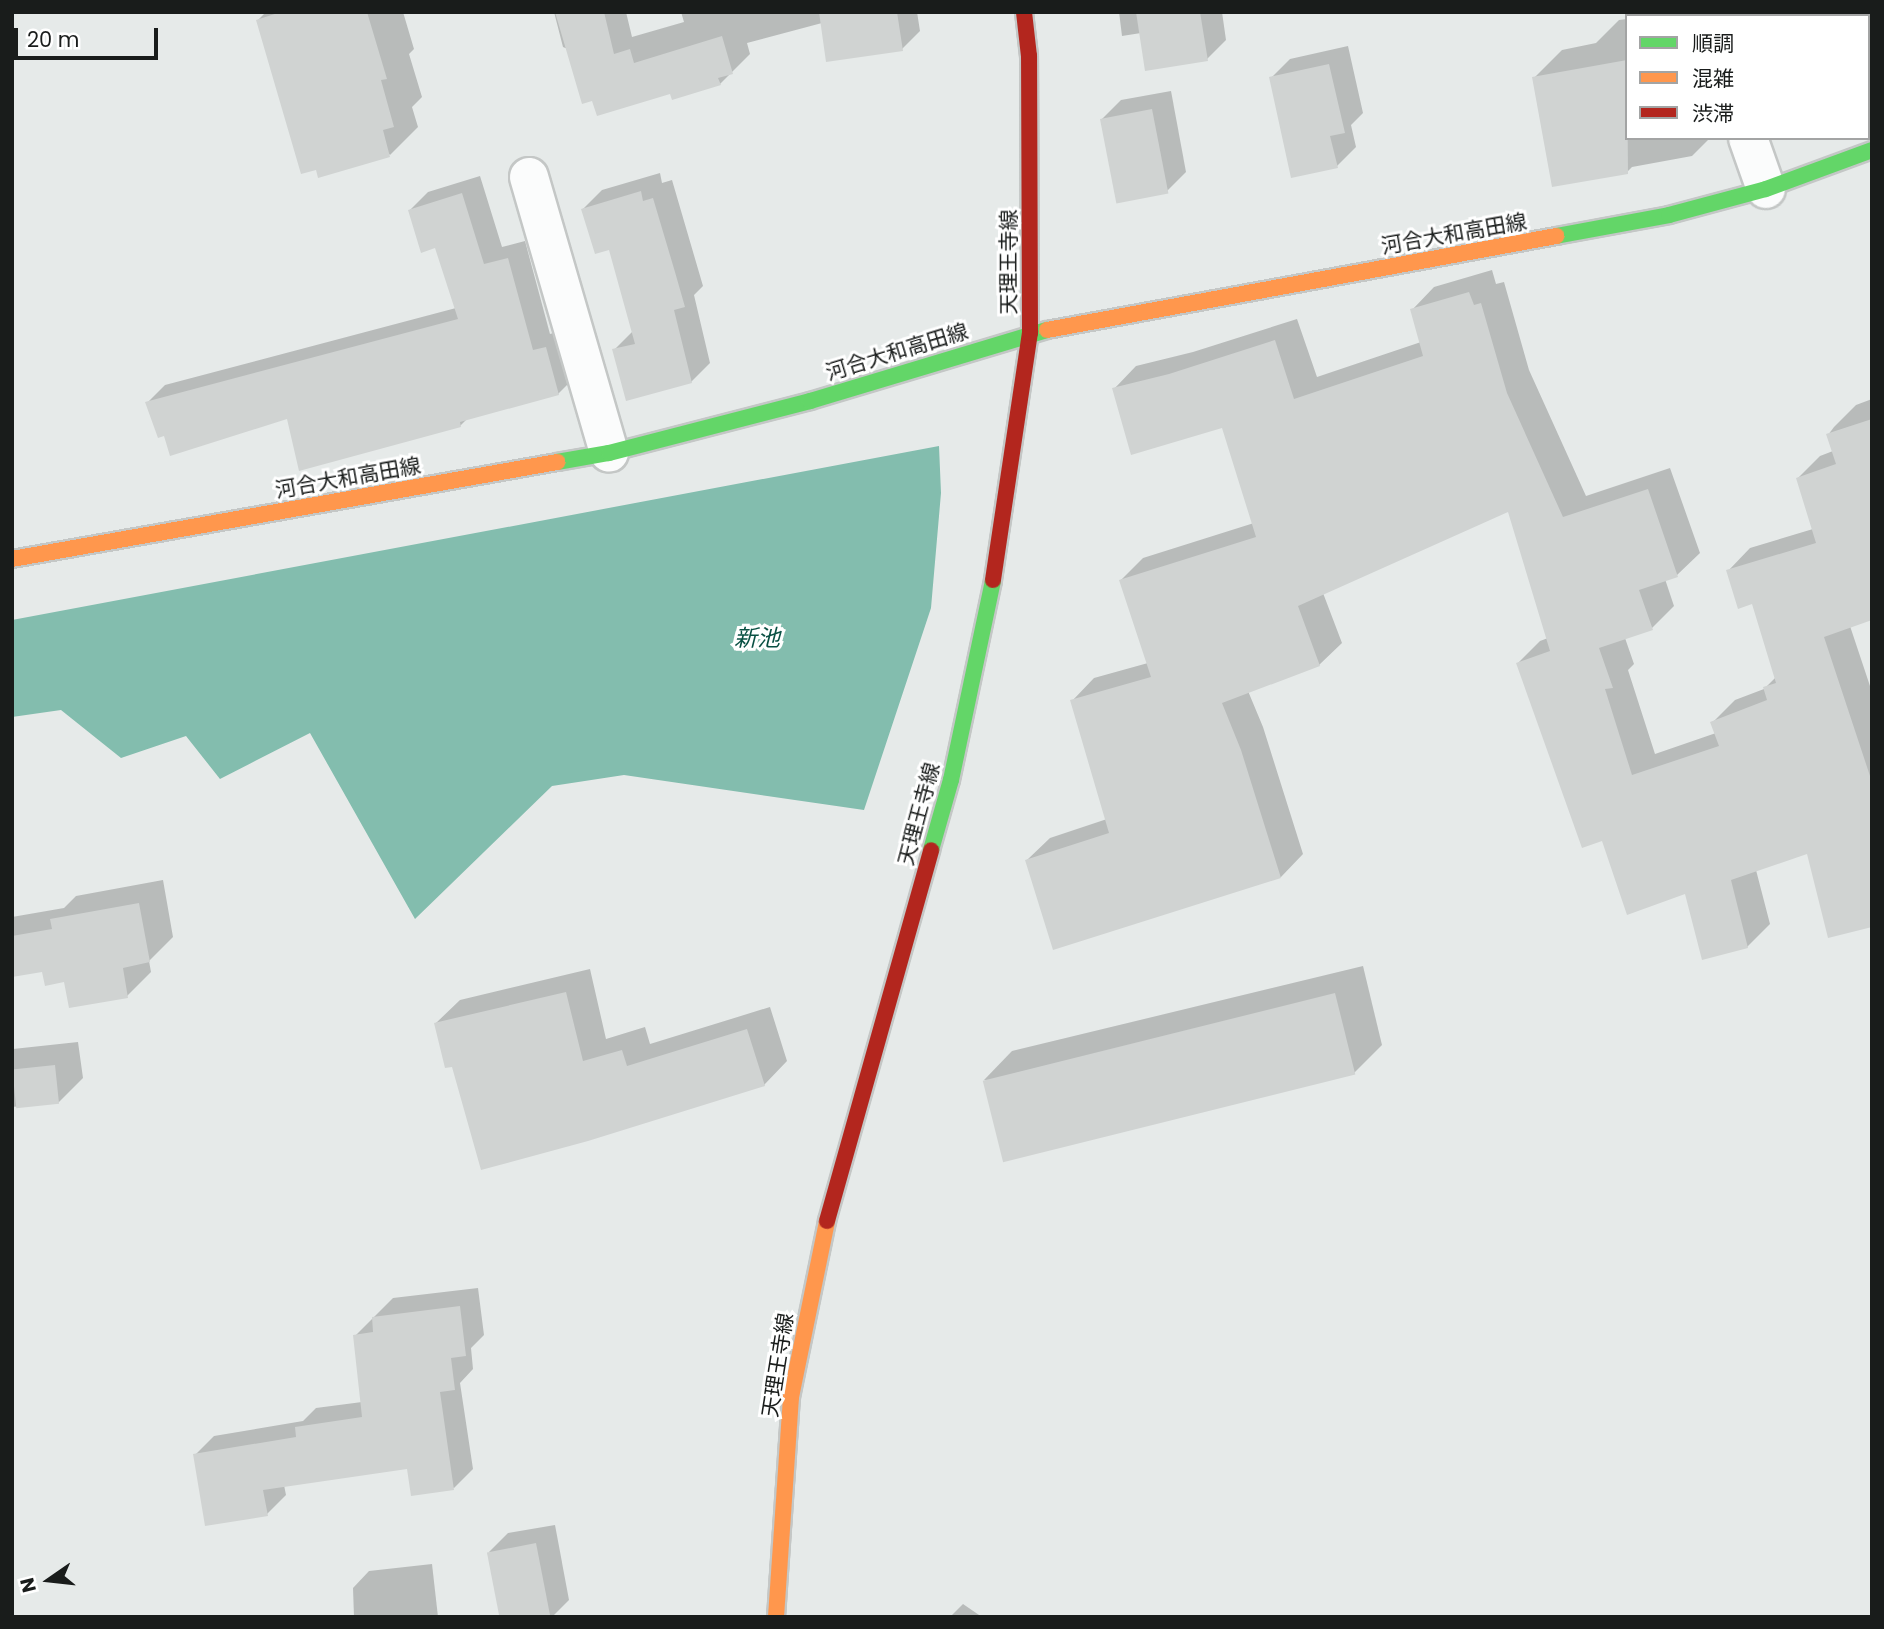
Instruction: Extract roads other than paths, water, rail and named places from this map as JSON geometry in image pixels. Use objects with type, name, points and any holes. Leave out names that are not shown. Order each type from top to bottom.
[{"type":"main road","name":"天理王寺線","points":[[776,1617],[791,1397],[820,1245],[951,780],[1000,547],[1030,333],[1029,56],[1024,12]]},
{"type":"main road","name":"河合大和高田線","points":[[12,558],[609,453],[810,401],[1030,333],[1669,215],[1766,189],[1872,150]]},
{"type":"street","points":[[1749,140],[1766,189]]},
{"type":"street","points":[[529,177],[609,453]]},
{"type":"water","name":"新池","points":[[939,446],[941,493],[931,608],[864,810],[624,775],[552,786],[415,919],[310,733],[220,779],[186,736],[121,758],[61,710],[12,717],[12,620]]}]
